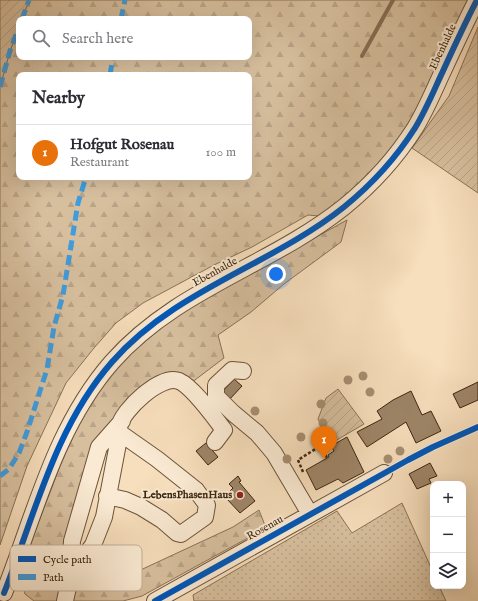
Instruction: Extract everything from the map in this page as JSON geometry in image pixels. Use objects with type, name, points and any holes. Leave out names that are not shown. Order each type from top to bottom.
[{"type":"street","name":"Ebenhalde","points":[[22,545],[52,460],[64,434],[88,393],[108,367],[135,338],[172,309],[208,287],[312,229],[344,206],[368,186],[388,163],[414,128],[427,105],[477,0]]},
{"type":"street","points":[[243,371],[232,370],[225,376],[216,385],[216,396],[233,413],[258,433],[274,453],[310,514]]},
{"type":"street","points":[[72,545],[99,447],[121,427],[137,400],[146,393],[170,379],[182,382],[224,430],[214,442]]},
{"type":"street","points":[[93,545],[104,517],[121,427]]},
{"type":"street","points":[[107,496],[125,500],[141,507],[162,520],[177,533],[181,534],[205,517],[207,505],[196,490],[157,459],[121,427]]},
{"type":"street","name":"Rosenau","points":[[155,601],[384,473]]},
{"type":"street","points":[[0,571],[10,563]]},
{"type":"street","name":"Ebenhalde","points":[[6,596],[10,582]]},
{"type":"street","points":[[65,601],[67,591]]},
{"type":"path","points":[[306,479],[298,460],[336,436]]},
{"type":"path","points":[[321,446],[327,458]]},
{"type":"green space","points":[[0,0],[29,0],[23,16],[16,16],[16,35],[0,87]]},
{"type":"green space","points":[[29,0],[477,0],[420,118],[330,217],[308,215],[252,247],[214,265],[143,303],[116,323],[94,348],[66,383],[27,466],[0,545],[0,87],[16,35],[16,60],[252,60],[252,16],[23,16]]},
{"type":"green space","points":[[478,27],[478,193],[412,148],[449,96]]},
{"type":"green space","points":[[347,220],[341,242],[284,284],[251,312],[218,335],[224,358],[187,386],[170,379],[94,445],[67,545],[30,545],[60,466],[82,416],[102,385],[126,358],[168,322],[213,294]]},
{"type":"green space","points":[[338,389],[364,424],[330,444],[318,419],[326,398]]},
{"type":"green space","points":[[402,503],[430,565],[430,589],[440,589],[446,601],[194,601],[193,595],[337,511],[352,533]]},
{"type":"green space","points":[[259,510],[266,528],[142,596],[123,601],[34,601],[25,594],[24,591],[142,591],[142,569],[233,527]]},
{"type":"building","points":[[234,379],[242,386],[229,400],[221,393]]},
{"type":"building","points":[[478,382],[478,400],[460,408],[453,394]]},
{"type":"building","points":[[411,391],[422,415],[431,411],[441,431],[416,443],[406,422],[367,447],[357,432],[382,419],[377,411],[393,400]]},
{"type":"building","points":[[347,437],[364,472],[343,483],[338,479],[316,490],[306,470],[329,457],[328,455],[334,451],[331,446]]},
{"type":"building","points":[[206,443],[218,457],[208,465],[196,451]]},
{"type":"building","points":[[430,463],[437,476],[429,479],[430,483],[417,489],[409,474]]},
{"type":"building","name":"LebensPhasenHaus","points":[[238,476],[241,481],[239,482],[255,501],[240,513],[226,498],[232,493],[230,491],[233,488],[229,484]]},
{"type":"waterway","points":[[362,56],[393,0]]},
{"type":"marked path","points":[[23,16],[29,0]]},
{"type":"marked path","points":[[122,16],[125,0]]},
{"type":"marked path","points":[[0,87],[16,35]]},
{"type":"marked path","points":[[110,72],[112,60]]},
{"type":"marked path","points":[[0,476],[9,469],[19,453],[47,369],[54,327],[63,295],[78,203],[85,180]]},
{"type":"cycle path","points":[[21,545],[48,472],[75,414],[92,387],[112,362],[137,337],[165,315],[194,296],[286,246],[315,228],[364,190],[400,150],[419,121],[477,0]]},
{"type":"cycle path","points":[[155,601],[408,460],[478,427]]},
{"type":"cycle path","points":[[4,593],[10,577]]},
{"type":"place","name":"Hofgut Rosenau","points":[[324,459]]},
{"type":"place","name":"LebensPhasenHaus","points":[[240,495]]}]
